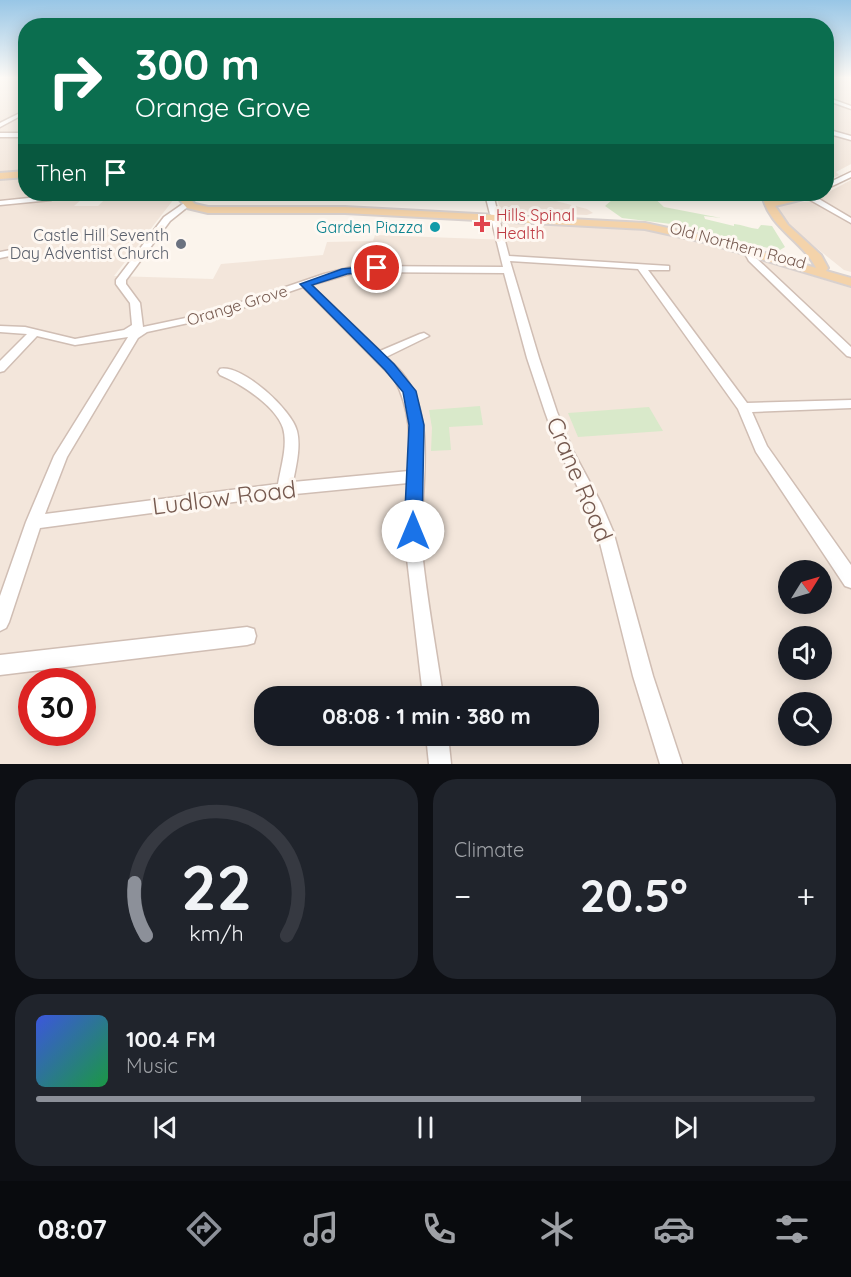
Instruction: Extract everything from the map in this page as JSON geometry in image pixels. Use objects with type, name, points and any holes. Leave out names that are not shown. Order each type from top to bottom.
[{"type":"main road","points":[[0,176],[18,175]]},
{"type":"main road","points":[[191,201],[604,221]]},
{"type":"main road","points":[[765,201],[782,234],[805,265]]},
{"type":"main road","points":[[766,201],[784,227],[817,258],[821,270]]},
{"type":"main road","name":"Old Northern Road","points":[[604,221],[623,220],[667,225],[851,277]]},
{"type":"main road","name":"Old Northern Road","points":[[604,221],[684,233],[746,248]]},
{"type":"main road","points":[[746,248],[780,251],[789,250],[793,246]]},
{"type":"main road","name":"Old Northern Road","points":[[821,270],[851,282]]},
{"type":"street","points":[[0,124],[18,115]]},
{"type":"street","points":[[834,133],[851,138]]},
{"type":"street","points":[[0,135],[18,135]]},
{"type":"street","points":[[834,183],[850,175]]},
{"type":"street","points":[[0,203],[40,201]]},
{"type":"street","points":[[0,622],[7,584],[53,473],[70,440],[136,331],[135,303],[123,287],[121,280],[167,219],[191,201]]},
{"type":"street","name":"Crane Road","points":[[491,201],[516,304],[557,428],[570,459],[599,513],[605,531],[643,676],[671,764]]},
{"type":"street","points":[[817,201],[851,221]]},
{"type":"street","points":[[746,248],[752,259],[851,353]]},
{"type":"street","points":[[0,255],[21,251]]},
{"type":"street","name":"Orange Grove","points":[[0,329],[35,332],[75,342],[212,315],[336,273],[366,268],[601,260],[641,267],[666,268]]},
{"type":"street","points":[[641,267],[744,408],[768,458],[851,580]]},
{"type":"street","points":[[325,304],[326,287],[336,273]]},
{"type":"street","points":[[305,284],[379,356],[410,391],[416,425],[414,548],[432,686]]},
{"type":"street","points":[[0,368],[35,332]]},
{"type":"street","points":[[379,356],[424,336]]},
{"type":"street","points":[[224,372],[239,377],[250,386],[280,412],[289,426],[291,436],[285,489]]},
{"type":"street","points":[[744,408],[851,404]]},
{"type":"street","name":"Ludlow Road","points":[[34,522],[285,489],[415,476]]},
{"type":"street","points":[[0,665],[248,636]]},
{"type":"street","points":[[438,746],[440,764]]},
{"type":"shaded area","points":[[0,114],[18,114],[18,172],[0,173]]},
{"type":"shaded area","points":[[834,114],[851,114],[851,164],[836,172],[839,175],[834,178]]},
{"type":"shaded area","points":[[18,178],[18,201],[80,201],[74,206],[98,206],[103,201],[172,201],[114,276],[213,279],[221,264],[323,255],[327,242],[373,241],[375,235],[509,240],[508,222],[650,231],[688,238],[851,288],[851,764],[0,764],[0,179]]},
{"type":"shaded area","points":[[851,180],[851,272],[844,270],[788,225],[777,205],[834,201],[834,189]]},
{"type":"shaded area","points":[[498,201],[556,201],[587,209],[593,213],[587,215],[506,213],[500,209]]},
{"type":"green space","points":[[611,201],[658,201],[664,207],[721,218],[704,216],[705,219],[734,226],[734,224],[758,229],[761,225],[772,226],[785,247],[780,250],[772,249],[671,224],[622,218],[605,206]]},
{"type":"green space","points":[[480,406],[483,425],[449,427],[451,450],[431,451],[432,428],[429,410]]},
{"type":"green space","points":[[649,407],[663,431],[578,437],[568,413]]},
{"type":"place","name":"Hills Spinal Health","points":[[482,224]]},
{"type":"place","name":"Garden Piazza","points":[[435,227]]},
{"type":"place","name":"Castle Hill Seventh Day Adventist Church","points":[[181,244]]},
{"type":"route","points":[[377,268],[345,271],[305,284],[400,378],[410,391],[416,425],[413,531]]}]
